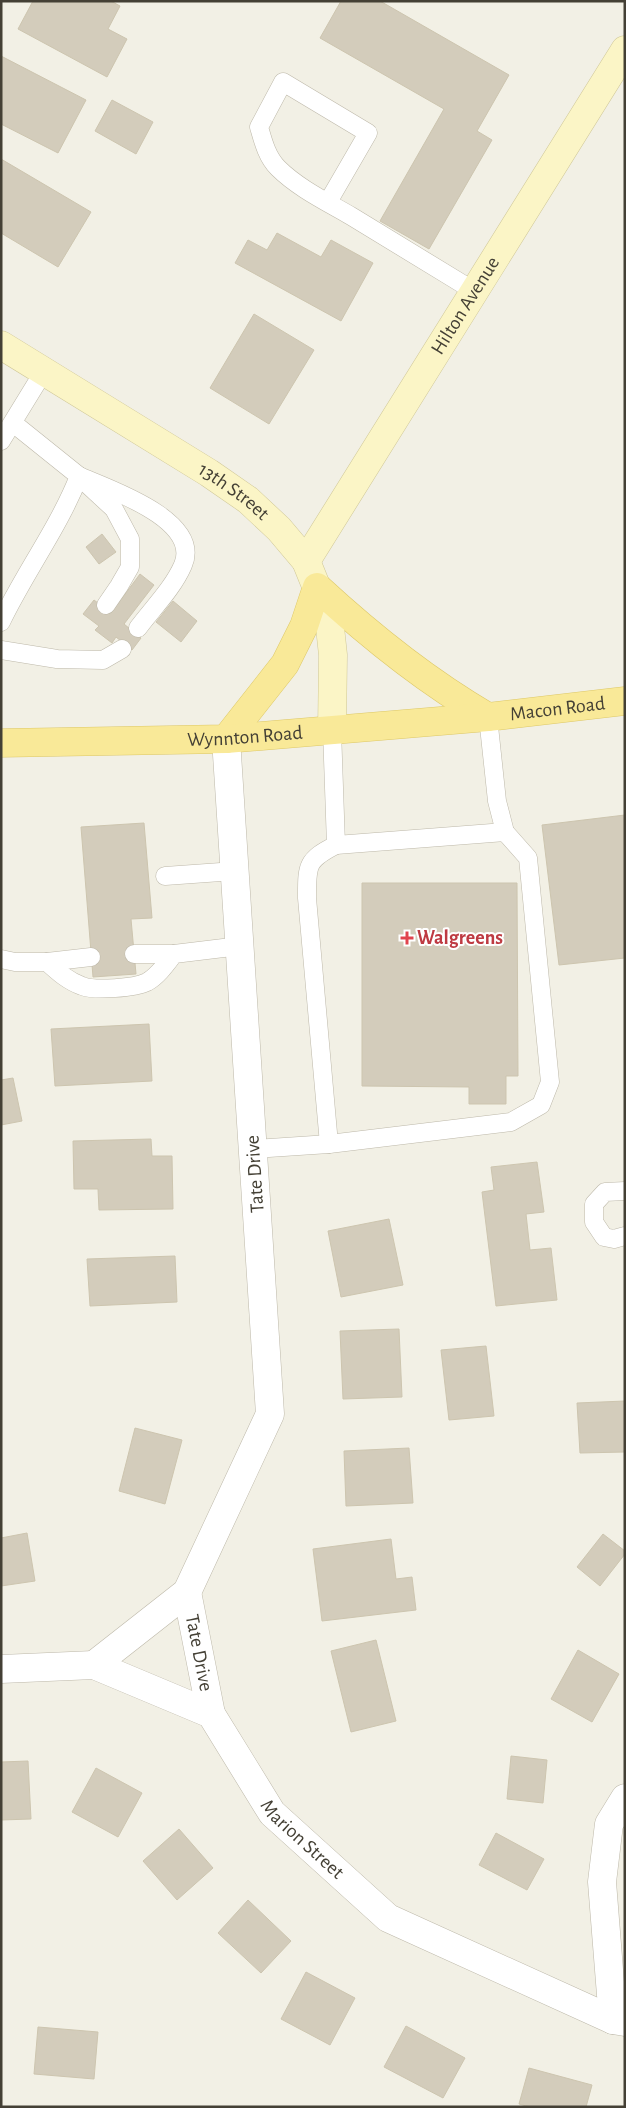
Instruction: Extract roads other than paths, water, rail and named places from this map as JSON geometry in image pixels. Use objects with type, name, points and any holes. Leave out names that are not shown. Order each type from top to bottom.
[{"type":"main road","points":[[226,739],[285,664],[304,626],[317,587],[357,624],[411,666],[448,694],[488,717]]},
{"type":"main road","name":"Macon Road","points":[[488,717],[625,701]]},
{"type":"main road","name":"Wynnton Road","points":[[1,742],[226,739],[488,717]]},
{"type":"street","name":"Hilton Avenue","points":[[306,561],[625,50]]},
{"type":"street","name":"13th Street","points":[[1,345],[209,473],[248,500],[279,529],[306,561],[329,618],[333,655],[332,730]]},
{"type":"street","name":"Tate Drive","points":[[94,1665],[187,1592],[270,1414],[226,739]]},
{"type":"street","name":"Tate Drive","points":[[187,1592],[211,1714]]},
{"type":"street","points":[[1,1669],[94,1665],[211,1714]]},
{"type":"street","name":"Marion Street","points":[[211,1714],[272,1813],[388,1918],[619,2021]]},
{"type":"street","points":[[619,2021],[602,1882],[609,1824],[625,1798]]},
{"type":"lane","points":[[328,202],[368,133],[283,82],[259,127],[266,151],[278,167],[328,202],[474,291]]},
{"type":"lane","points":[[1,441],[44,371]]},
{"type":"lane","points":[[12,423],[79,476],[114,510],[130,539],[130,566],[106,605]]},
{"type":"lane","points":[[1,622],[17,588],[71,496],[79,476]]},
{"type":"lane","points":[[79,476],[128,497],[161,516],[178,531],[186,549],[183,565],[138,628]]},
{"type":"lane","points":[[1,650],[57,658],[103,660],[122,649]]},
{"type":"lane","points":[[253,1149],[329,1144],[511,1122],[541,1105],[550,1082],[528,858],[505,832],[497,802],[488,717]]},
{"type":"lane","points":[[332,730],[336,845]]},
{"type":"lane","points":[[329,1144],[307,898],[307,872],[316,855],[336,845],[505,832]]},
{"type":"lane","points":[[165,876],[235,871]]},
{"type":"lane","points":[[134,954],[174,954],[240,946]]},
{"type":"lane","points":[[47,962],[62,976],[84,987],[120,988],[147,982],[164,967],[174,954]]},
{"type":"lane","points":[[1,959],[15,962],[47,962],[91,957]]},
{"type":"lane","points":[[625,1191],[605,1192],[594,1204],[594,1222],[604,1237],[614,1239],[625,1236]]},
{"type":"place","name":"Walgreens","points":[[407,938]]}]
